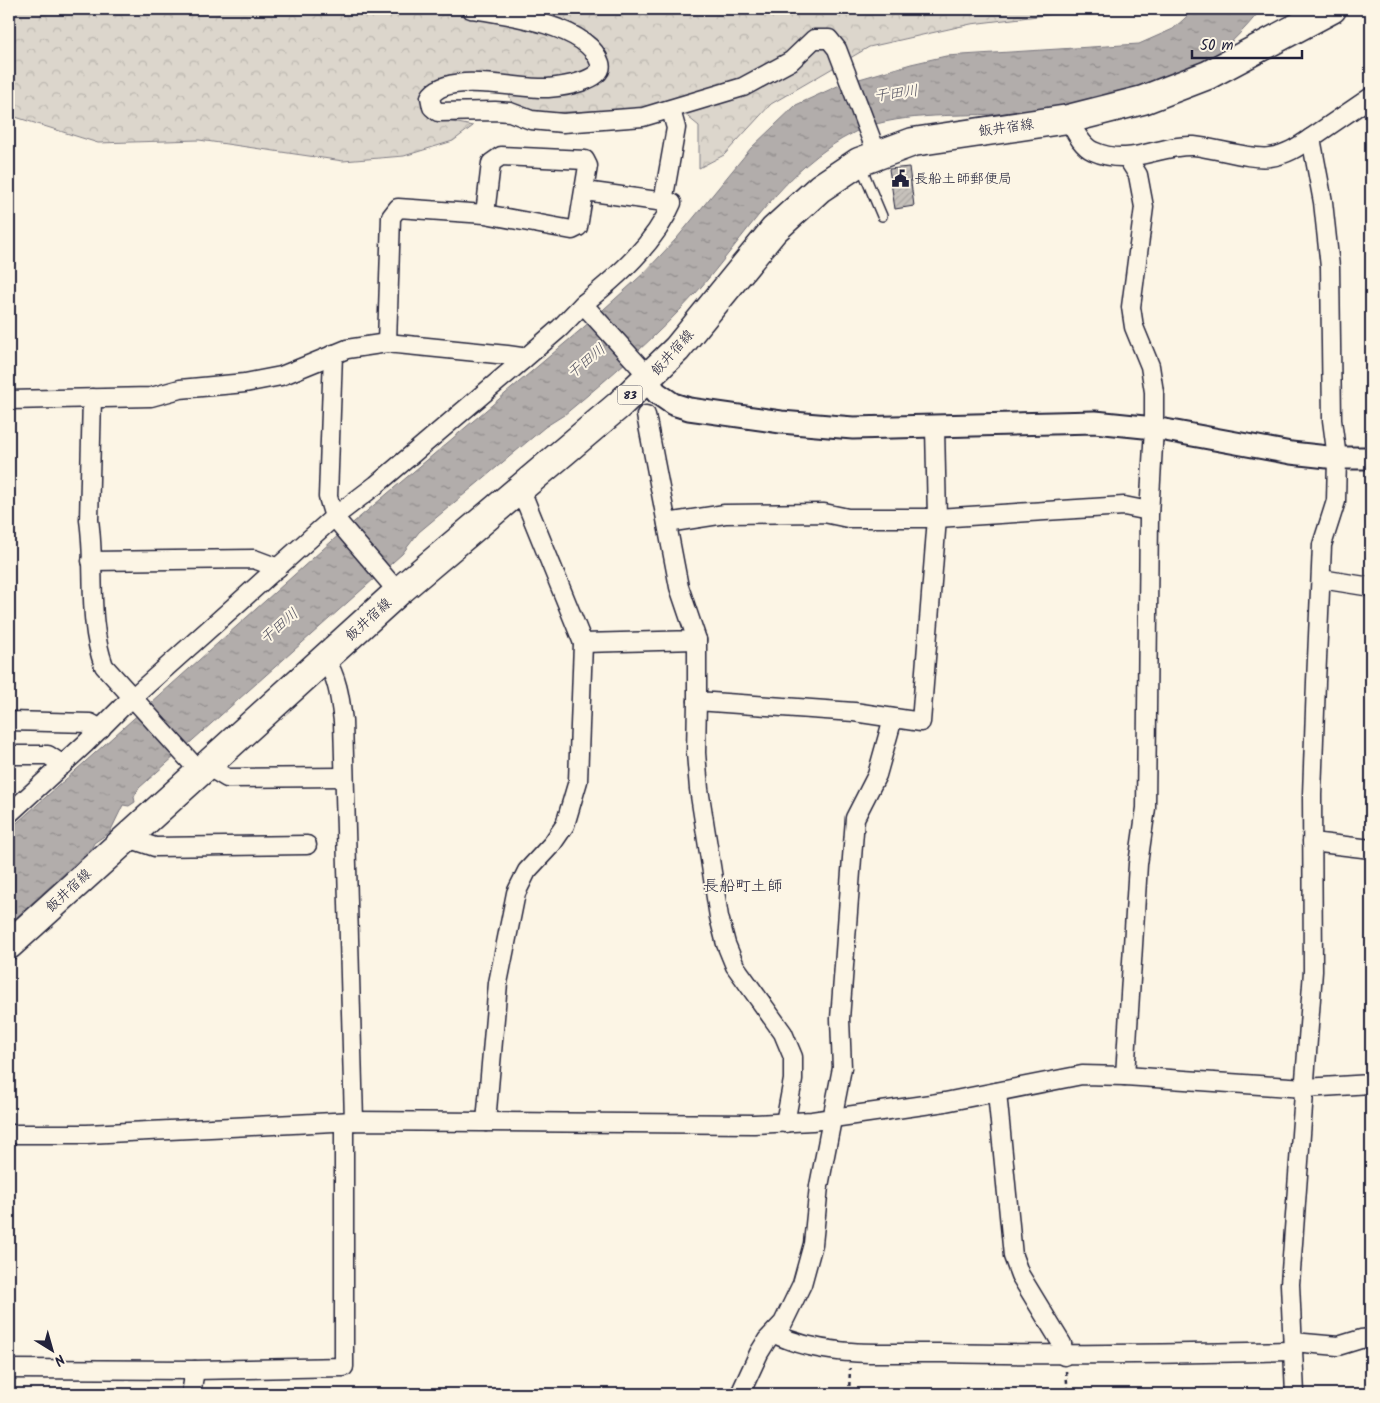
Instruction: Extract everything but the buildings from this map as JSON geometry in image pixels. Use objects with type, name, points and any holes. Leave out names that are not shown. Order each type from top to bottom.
[{"type":"main road","name":"飯井宿線","points":[[9,945],[129,834],[198,764],[325,658],[393,587],[518,490],[644,374],[677,349],[774,230],[820,188],[869,148],[986,129],[1068,119],[1143,100],[1208,75],[1332,9]]},
{"type":"street","points":[[471,9],[554,26],[580,40],[597,54],[601,66],[600,72],[589,79],[548,88],[483,83],[452,85],[433,92],[430,97],[432,106],[438,112],[510,112],[531,120],[564,123],[624,120],[671,110],[743,87],[791,61],[814,40],[829,39],[837,49],[869,148]]},
{"type":"street","points":[[1068,119],[1077,136],[1092,151],[1128,159],[1151,152],[1192,146],[1267,158],[1283,155],[1371,97]]},
{"type":"street","points":[[663,202],[676,133],[671,110]]},
{"type":"street","points":[[1295,1394],[1290,1284],[1313,971],[1312,795],[1322,545],[1336,501],[1337,458],[1332,420],[1330,267],[1323,202],[1311,138]]},
{"type":"street","points":[[387,344],[391,217],[398,208],[485,214],[572,230],[578,227],[585,190],[588,166],[585,160],[501,156],[491,163],[485,214]]},
{"type":"street","points":[[1126,1076],[1138,864],[1146,808],[1149,511],[1154,428],[1154,392],[1150,366],[1134,327],[1131,307],[1144,207],[1138,175],[1128,159]]},
{"type":"street","points":[[11,808],[63,765],[101,728],[278,568],[586,308],[655,234],[672,203],[585,190]]},
{"type":"street","points":[[586,308],[644,374],[657,393],[673,404],[689,409],[781,422],[853,428],[935,428],[1095,422],[1154,428],[1291,454],[1337,458],[1371,458]]},
{"type":"street","points":[[9,400],[151,397],[197,387],[245,383],[281,376],[305,368],[347,349],[387,344],[507,355],[521,357],[523,360]]},
{"type":"street","points":[[333,354],[328,497],[336,520],[393,587]]},
{"type":"street","points":[[92,398],[89,520],[94,628],[104,666],[198,764],[227,778],[344,777]]},
{"type":"street","points":[[646,415],[679,587],[697,640],[696,753],[699,789],[719,918],[726,944],[735,966],[784,1034],[793,1057],[793,1080],[785,1123]]},
{"type":"street","points":[[697,701],[821,709],[921,722],[937,518],[935,428]]},
{"type":"street","points":[[486,1122],[498,983],[516,893],[527,871],[552,844],[565,826],[578,781],[583,643],[525,500],[518,490]]},
{"type":"street","points":[[666,523],[725,514],[824,513],[848,518],[937,518],[1124,506],[1149,511]]},
{"type":"street","points":[[91,561],[254,559],[278,568]]},
{"type":"street","points":[[1321,579],[1371,587]]},
{"type":"street","points":[[583,643],[697,640]]},
{"type":"street","points":[[9,1369],[195,1370],[344,1367],[349,1121],[347,833],[343,721],[338,686],[334,673],[325,658]]},
{"type":"street","points":[[740,1394],[767,1340],[784,1324],[802,1284],[812,1244],[819,1186],[842,1068],[840,1019],[855,818],[877,775],[894,718]]},
{"type":"street","points":[[9,721],[90,723],[101,728]]},
{"type":"street","points":[[9,755],[48,755],[63,765]]},
{"type":"street","points":[[129,834],[137,841],[155,847],[306,845]]},
{"type":"street","points":[[1312,842],[1371,849]]},
{"type":"street","points":[[9,1134],[87,1134],[349,1121],[785,1123],[832,1118],[997,1092],[1082,1075],[1126,1076],[1305,1088],[1371,1084]]},
{"type":"street","points":[[997,1092],[1013,1256],[1020,1275],[1062,1344],[1064,1356]]},
{"type":"street","points":[[775,1334],[817,1349],[1064,1356],[1293,1346],[1338,1346],[1366,1338]]},
{"type":"street","points":[[192,1394],[195,1370]]},
{"type":"lane","points":[[869,148],[882,216]]},
{"type":"path","points":[[849,1394],[852,1351]]},
{"type":"path","points":[[1064,1356],[1068,1394]]},
{"type":"green space","points":[[9,9],[1096,9],[971,24],[869,47],[771,104],[724,155],[699,168],[699,126],[677,108],[541,113],[512,103],[504,79],[428,89],[442,120],[473,126],[453,141],[404,156],[343,161],[199,140],[98,143],[9,115]]},
{"type":"water","name":"干田川","points":[[1195,9],[1261,9],[1225,48],[1199,67],[1180,75],[1092,99],[1035,110],[997,114],[905,118],[887,121],[855,132],[807,164],[767,205],[695,294],[648,342],[564,415],[545,427],[419,532],[402,554],[139,788],[134,797],[135,802],[129,806],[123,805],[110,832],[94,843],[91,849],[9,924],[9,830],[341,533],[584,327],[645,272],[677,238],[751,148],[796,105],[842,84],[946,56],[1139,44],[1173,29]]},
{"type":"place","name":"長船土師郵便局","points":[[900,178]]},
{"type":"district","name":"長船町土師","points":[[743,885]]}]
